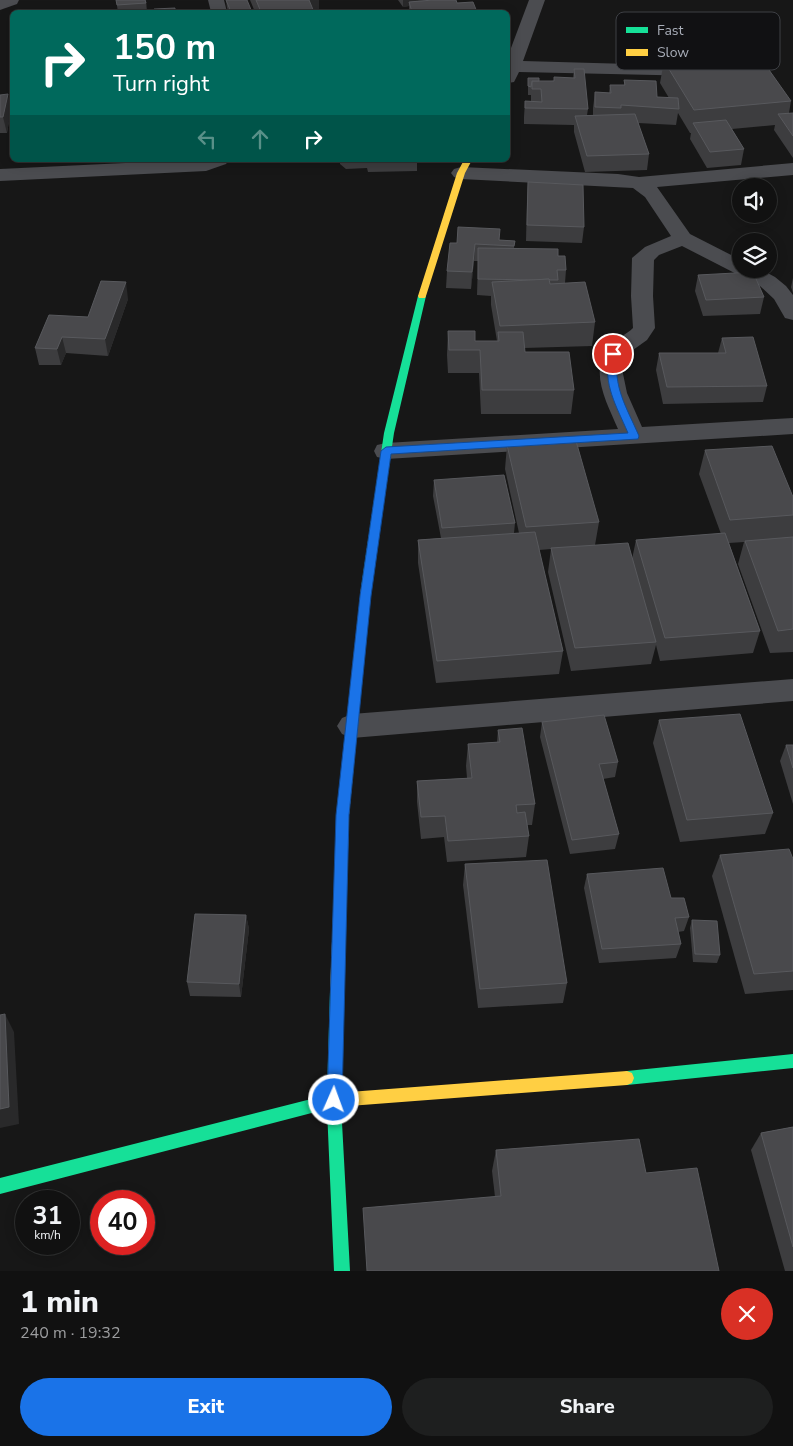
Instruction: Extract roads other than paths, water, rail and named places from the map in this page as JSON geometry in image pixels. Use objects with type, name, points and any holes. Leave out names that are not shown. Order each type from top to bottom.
[{"type":"street","points":[[0,4],[10,0]]},
{"type":"street","points":[[537,0],[510,72],[721,71]]},
{"type":"street","points":[[0,175],[206,165],[214,162]]},
{"type":"street","points":[[342,1271],[334,1100],[343,815],[365,596],[388,433],[422,298],[464,167],[639,183],[793,169]]},
{"type":"street","points":[[639,183],[652,194],[683,238],[732,263]]},
{"type":"street","points":[[634,436],[612,386],[610,369],[613,354],[622,345],[638,336],[644,326],[642,300],[643,258],[652,251],[683,238]]},
{"type":"street","points":[[761,278],[773,284],[784,296],[793,313]]},
{"type":"street","points":[[386,451],[793,426]]},
{"type":"street","points":[[352,726],[793,690]]},
{"type":"street","points":[[0,1186],[334,1100],[654,1076],[793,1061]]}]
